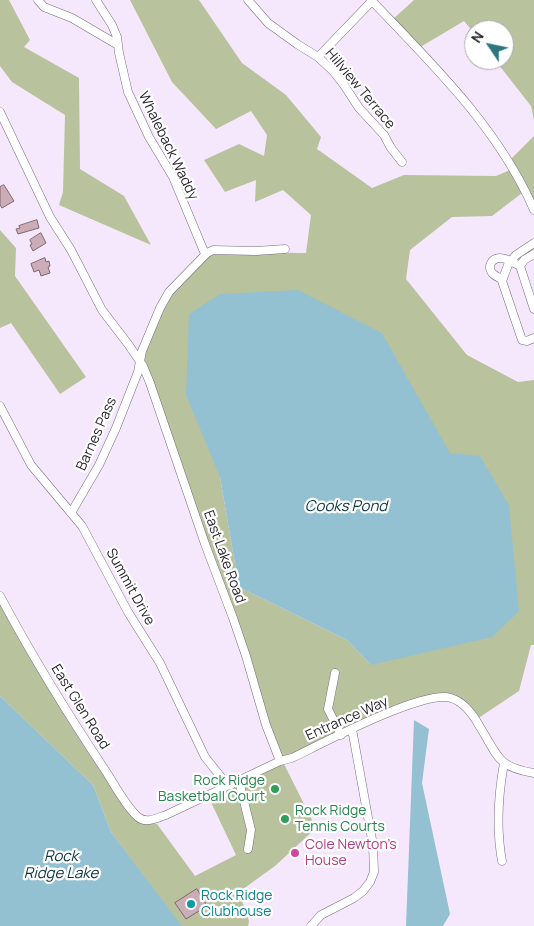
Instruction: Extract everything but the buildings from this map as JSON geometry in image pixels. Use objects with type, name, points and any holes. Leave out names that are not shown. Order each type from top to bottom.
[{"type":"street","points":[[38,0],[44,7],[72,18],[118,45]]},
{"type":"street","points":[[96,0],[112,25],[117,36],[118,45]]},
{"type":"street","name":"Hillview Terrace","points":[[248,0],[268,24],[318,57],[344,85],[359,108],[377,126],[402,162]]},
{"type":"street","points":[[318,57],[372,0],[457,90],[522,183],[534,210]]},
{"type":"street","name":"Whaleback Waddy","points":[[118,45],[128,92],[149,137],[172,177],[205,254]]},
{"type":"street","name":"East Lake Road","points":[[0,112],[50,217],[71,250],[102,310],[140,362],[150,383],[204,544],[233,618],[266,725],[280,761]]},
{"type":"street","points":[[534,244],[516,255],[508,265],[503,279],[522,340],[527,341],[534,338]]},
{"type":"street","points":[[205,254],[213,250],[222,249],[256,251],[286,249]]},
{"type":"street","name":"Barnes Pass","points":[[72,513],[116,428],[138,372],[152,326],[169,292],[205,254]]},
{"type":"street","points":[[520,266],[524,260],[534,254]]},
{"type":"street","points":[[503,279],[492,272],[490,267],[497,258],[504,258],[520,266],[534,309]]},
{"type":"street","name":"Summit Drive","points":[[0,406],[31,465],[82,526],[123,604],[160,663],[205,757],[221,777],[231,785]]},
{"type":"street","name":"East Glen Road","points":[[0,596],[87,743],[138,817],[149,820]]},
{"type":"street","points":[[335,673],[328,709],[341,735]]},
{"type":"street","name":"Entrance Way","points":[[149,820],[166,815],[280,761],[292,758],[378,716],[426,699],[452,698],[473,715],[489,744],[504,763]]},
{"type":"street","points":[[311,926],[321,915],[354,898],[363,891],[370,882],[374,872],[373,845],[352,729]]},
{"type":"street","points":[[502,862],[498,841],[498,811],[504,763],[515,769],[534,773]]},
{"type":"street","points":[[239,781],[251,830],[248,849]]},
{"type":"green space","points":[[0,0],[9,0],[30,40],[24,47],[79,78],[80,169],[124,196],[151,245],[59,205],[63,192],[65,115],[12,82],[0,66]]},
{"type":"green space","points":[[130,0],[199,0],[242,63],[286,95],[321,137],[317,149],[372,188],[404,175],[496,176],[515,168],[510,160],[534,136],[534,209],[526,190],[492,216],[452,217],[410,250],[406,279],[467,355],[518,382],[534,380],[534,645],[531,645],[519,691],[477,719],[462,702],[427,697],[284,764],[316,828],[275,866],[239,892],[249,921],[248,926],[181,926],[111,832],[93,785],[0,696],[0,596],[139,820],[157,824],[195,876],[236,855],[209,798],[283,763],[227,596],[142,357],[166,294],[210,252],[306,253],[311,215],[283,190],[255,202],[256,180],[225,192],[204,160],[239,144],[264,156],[267,135],[251,111],[216,129],[172,82]],"holes":[[[220,477],[371,665],[347,640],[239,587]]]},
{"type":"green space","points":[[414,0],[534,0],[534,120],[531,106],[503,70],[514,70],[514,20],[464,20],[417,49],[391,21]]},
{"type":"green space","points":[[0,230],[16,248],[15,276],[86,377],[60,394],[11,323],[0,328]]},
{"type":"water","name":"Cooks Pond","points":[[298,290],[382,333],[450,453],[480,456],[509,505],[519,611],[492,637],[371,665],[347,640],[239,587],[220,477],[186,395],[189,314],[220,294]]},
{"type":"water","name":"Rock Ridge Lake","points":[[0,696],[93,785],[111,832],[182,926],[0,926]]},
{"type":"water","points":[[414,720],[429,729],[422,783],[450,914],[443,926],[406,926]]},
{"type":"place","name":"Rock Ridge Basketball Court","points":[[275,789]]},
{"type":"place","name":"Rock Ridge Tennis Courts","points":[[285,819]]},
{"type":"place","name":"Cole Newton’s House","points":[[295,853]]},
{"type":"place","name":"Rock Ridge Clubhouse","points":[[191,904]]}]
